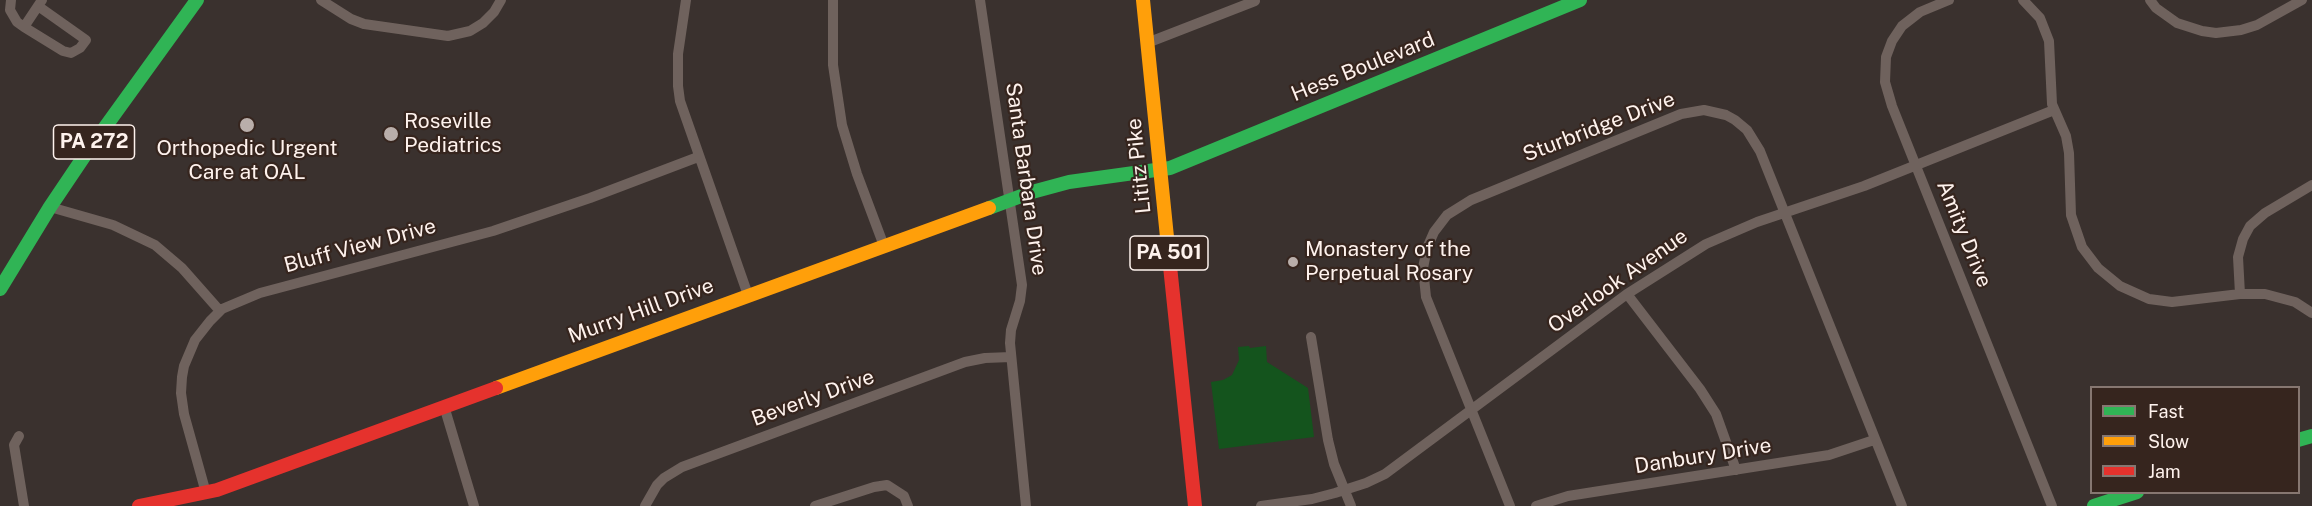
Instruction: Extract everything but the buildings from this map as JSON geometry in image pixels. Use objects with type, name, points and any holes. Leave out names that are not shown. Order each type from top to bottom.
[{"type":"main road","name":"PA 272","points":[[0,289],[50,207],[197,0]]},
{"type":"main road","name":"Lititz Pike","points":[[1143,0],[1195,506]]},
{"type":"main road","name":"Hess Boulevard","points":[[1160,170],[1180,164],[1581,0]]},
{"type":"main road","name":"Murry Hill Drive","points":[[139,506],[206,493],[1010,199],[1069,182],[1160,170]]},
{"type":"main road","points":[[2094,506],[2131,494]]},
{"type":"street","points":[[11,0],[10,10],[17,22],[24,27],[63,51],[71,52],[80,48],[86,40],[40,3],[24,27]]},
{"type":"street","points":[[321,0],[351,19],[364,24],[448,36],[470,31],[494,12],[501,0]]},
{"type":"street","points":[[686,0],[678,54],[678,86],[687,125],[748,295]]},
{"type":"street","points":[[833,0],[833,65],[838,103],[852,157],[884,246]]},
{"type":"street","name":"Santa Barbara Drive","points":[[980,0],[1022,285],[1010,337],[1026,506]]},
{"type":"street","name":"Amity Drive","points":[[1949,0],[1920,12],[1902,26],[1892,41],[1886,57],[1885,82],[1892,106],[2052,506]]},
{"type":"street","points":[[2023,0],[2040,18],[2047,32],[2051,57],[2050,94],[2054,110],[2066,136],[2069,153],[2071,215],[2082,247],[2098,268],[2120,286],[2150,299],[2172,302],[2240,294],[2265,294],[2295,302],[2312,313]]},
{"type":"street","points":[[2150,0],[2156,8],[2177,22],[2202,31],[2216,33],[2241,30],[2257,25],[2302,0]]},
{"type":"street","points":[[1147,43],[1255,1]]},
{"type":"street","name":"Sturbridge Drive","points":[[1510,506],[1431,312],[1423,279],[1424,261],[1434,232],[1447,215],[1455,209],[1509,183],[1681,114],[1704,110],[1726,115],[1746,130],[1760,151],[1902,506]]},
{"type":"street","name":"Overlook Avenue","points":[[1261,506],[1312,499],[1344,490],[1385,474],[1627,294],[1706,244],[1917,166],[2054,110]]},
{"type":"street","name":"Bluff View Drive","points":[[206,493],[184,414],[181,393],[182,377],[195,340],[206,325],[230,304],[260,293],[493,231],[591,198],[698,157]]},
{"type":"street","points":[[2240,294],[2238,257],[2243,239],[2250,226],[2265,213],[2312,185]]},
{"type":"street","points":[[50,207],[113,225],[155,245],[177,263],[220,311]]},
{"type":"street","points":[[1627,294],[1700,389],[1716,414],[1736,470]]},
{"type":"street","points":[[1311,337],[1328,440],[1351,506]]},
{"type":"street","name":"Beverly Drive","points":[[645,506],[657,485],[664,478],[689,464],[965,362],[985,358],[1011,357]]},
{"type":"street","points":[[444,406],[474,506]]},
{"type":"street","points":[[19,436],[15,445],[24,506]]},
{"type":"street","name":"Danbury Drive","points":[[1536,506],[1568,496],[1829,455],[1874,440]]},
{"type":"street","points":[[815,506],[874,486],[887,485],[904,496],[908,506]]},
{"type":"green space","points":[[1249,346],[1250,348],[1266,346],[1267,362],[1308,388],[1314,437],[1219,449],[1211,382],[1223,380],[1232,375],[1239,360],[1238,347]]},
{"type":"traffic: fast","points":[[0,289],[85,155],[197,0]]},
{"type":"traffic: fast","points":[[989,208],[1032,192],[1069,182],[1170,168],[1580,0]]},
{"type":"traffic: fast","points":[[2300,439],[2312,436]]},
{"type":"traffic: fast","points":[[2094,506],[2131,494]]},
{"type":"traffic: slow","points":[[1143,0],[1168,247]]},
{"type":"traffic: slow","points":[[496,388],[989,208]]},
{"type":"traffic: jam","points":[[1168,247],[1195,506]]},
{"type":"traffic: jam","points":[[139,506],[217,490],[496,388]]},
{"type":"place","name":"Orthopedic Urgent Care at OAL","points":[[247,125]]},
{"type":"place","name":"Roseville Pediatrics","points":[[391,134]]},
{"type":"place","name":"Monastery of the Perpetual Rosary","points":[[1293,262]]}]
